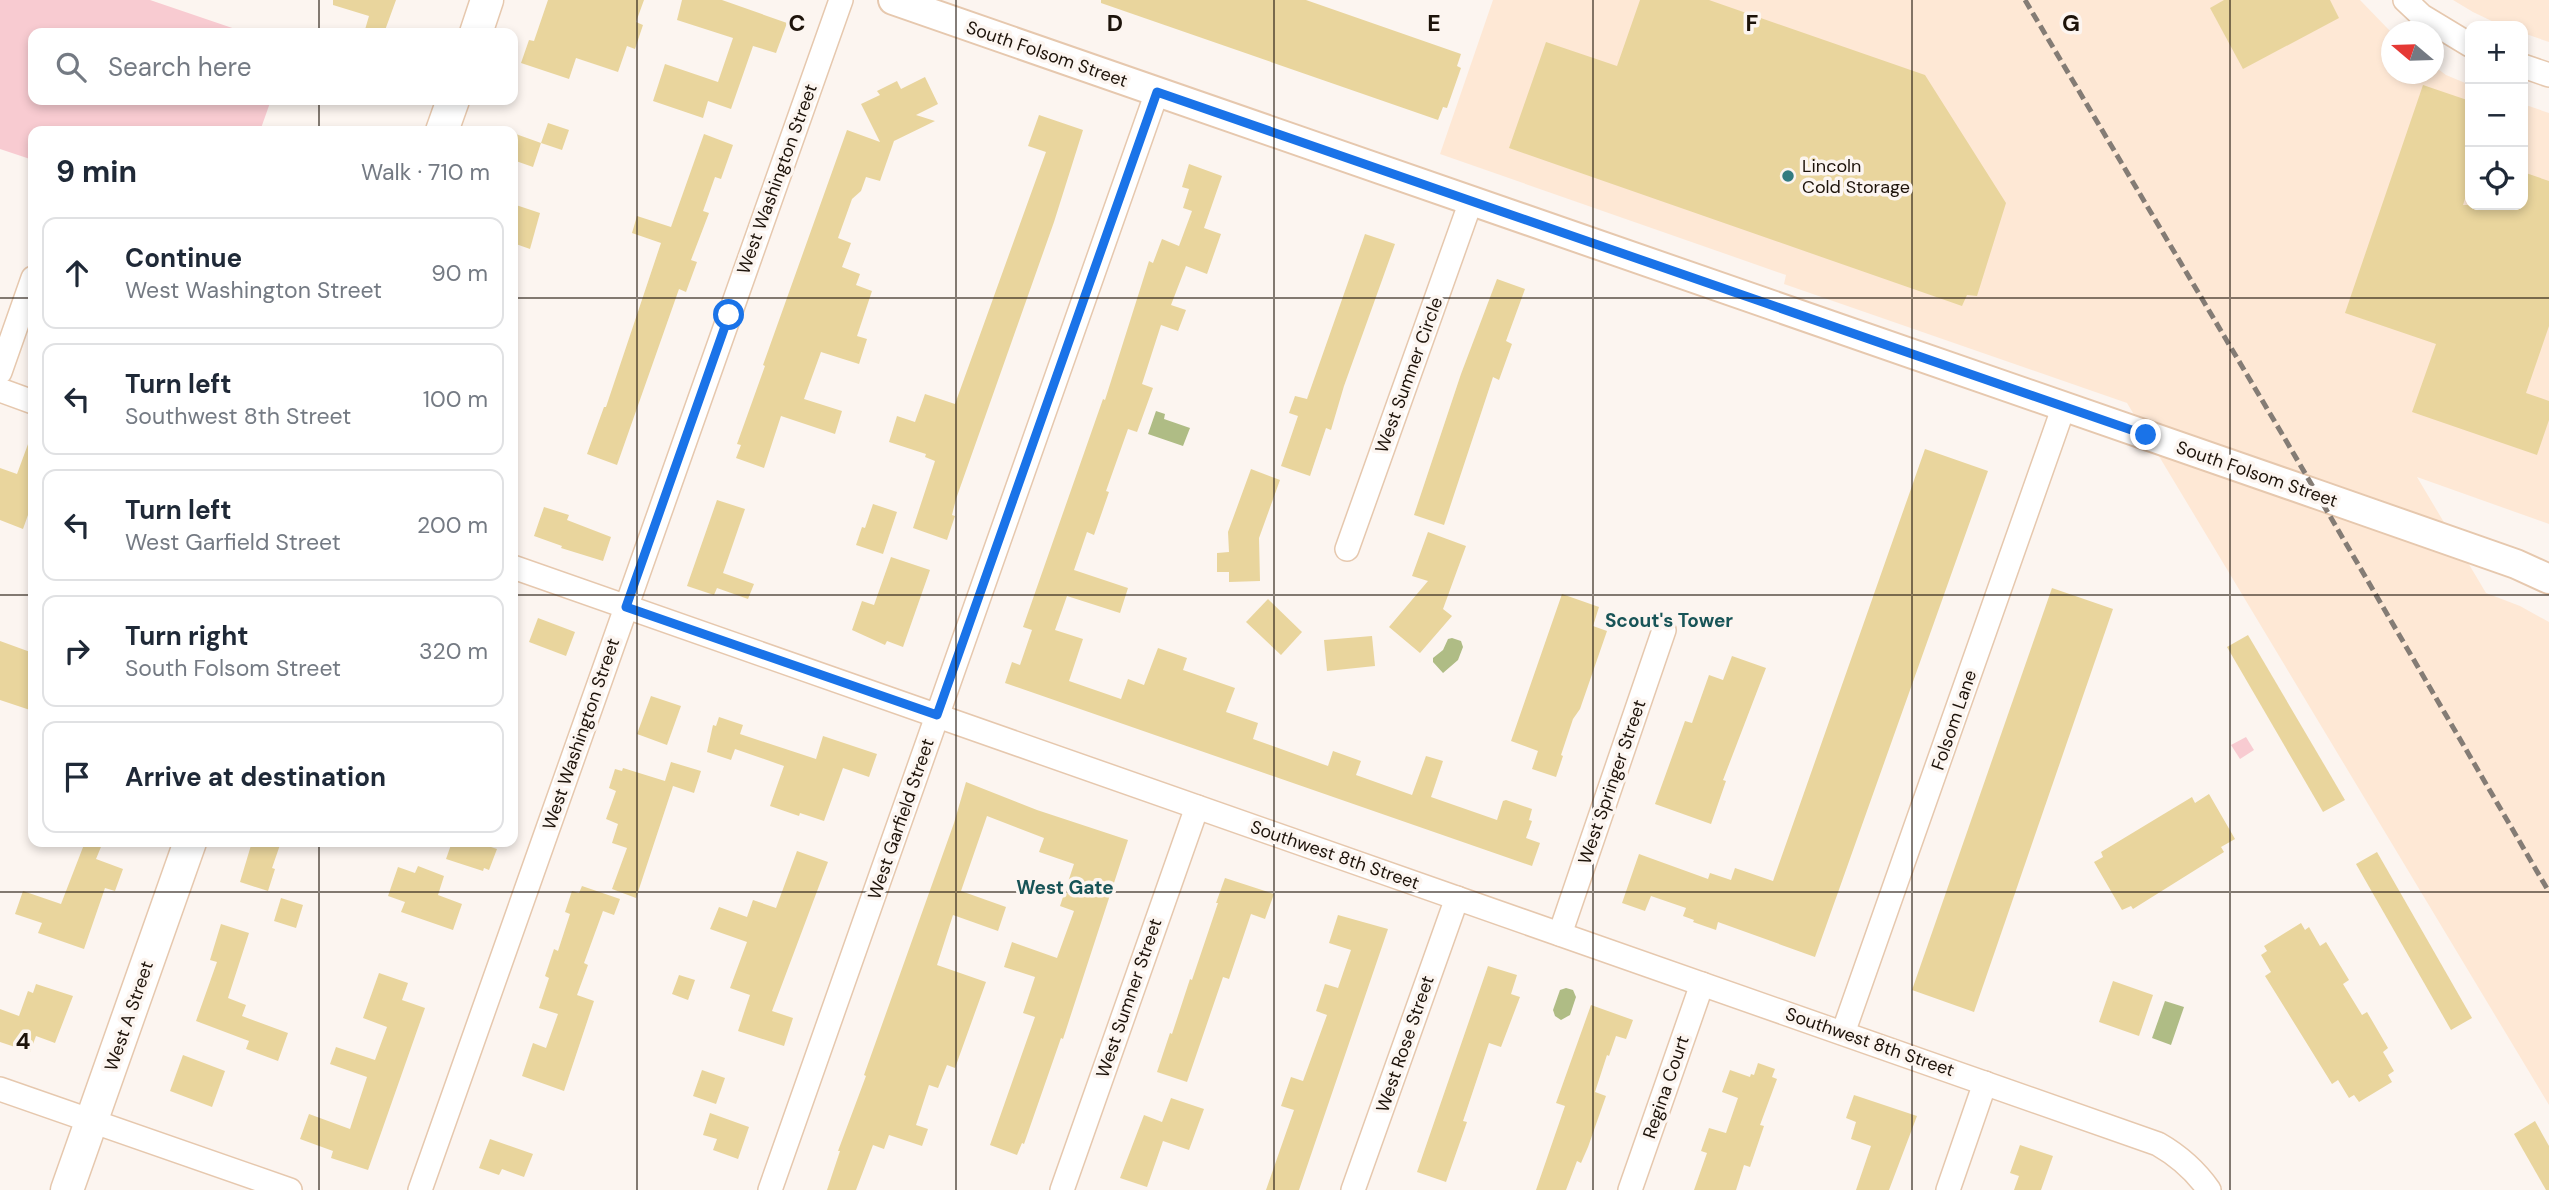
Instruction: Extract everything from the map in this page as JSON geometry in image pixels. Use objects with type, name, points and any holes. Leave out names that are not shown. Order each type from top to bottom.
[{"type":"main road","points":[[478,28],[487,0]]},
{"type":"main road","points":[[444,126],[451,105]]},
{"type":"main road","name":"West A Street","points":[[67,1190],[188,847]]},
{"type":"street","name":"West Washington Street","points":[[419,1190],[841,0]]},
{"type":"street","name":"South Folsom Street","points":[[893,0],[2516,564],[2549,579]]},
{"type":"street","points":[[2405,0],[2422,16],[2465,42]]},
{"type":"street","points":[[2528,68],[2549,75]]},
{"type":"street","name":"West Garfield Street","points":[[770,1190],[1157,92]]},
{"type":"street","name":"West Sumner Circle","points":[[1347,549],[1471,201]]},
{"type":"street","points":[[0,372],[28,292]]},
{"type":"street","points":[[0,390],[28,400]]},
{"type":"street","name":"Folsom Lane","points":[[1843,1033],[2064,406]]},
{"type":"street","name":"Southwest 8th Street","points":[[518,569],[2158,1144],[2176,1154],[2196,1172],[2209,1190]]},
{"type":"street","name":"West Springer Street","points":[[1560,934],[1664,629]]},
{"type":"street","name":"West Sumner Street","points":[[1062,1190],[1197,807]]},
{"type":"street","name":"West Rose Street","points":[[1353,1190],[1457,898]]},
{"type":"street","name":"Regina Court","points":[[1630,1190],[1702,984]]},
{"type":"street","points":[[1948,1190],[1985,1083]]},
{"type":"street","points":[[0,1089],[290,1190]]},
{"type":"shaded area","points":[[0,0],[150,0],[232,28],[28,28],[28,105],[269,105],[262,126],[28,126],[28,158],[0,149]]},
{"type":"shaded area","points":[[1493,0],[2360,0],[2381,22],[2381,84],[2444,84],[2444,74],[2465,83],[2465,210],[2528,210],[2528,106],[2549,113],[2549,524],[2417,477],[2486,593],[2520,606],[2549,622],[2549,1105],[2127,403],[1784,284],[1786,275],[1440,154]]},
{"type":"shaded area","points":[[2453,0],[2549,0],[2549,42],[2528,35],[2528,21],[2492,21]]},
{"type":"shaded area","points":[[1156,411],[1165,414],[1164,419],[1190,428],[1183,446],[1148,434]]},
{"type":"shaded area","points":[[1448,639],[1461,641],[1463,647],[1458,660],[1443,673],[1433,662],[1433,658],[1443,650]]},
{"type":"shaded area","points":[[2246,737],[2254,750],[2240,759],[2231,745]]},
{"type":"shaded area","points":[[1560,990],[1573,990],[1576,997],[1570,1015],[1561,1020],[1555,1016],[1553,1010]]},
{"type":"shaded area","points":[[2165,1001],[2184,1007],[2171,1045],[2152,1038]]},
{"type":"building","points":[[333,0],[396,0],[386,28],[365,28],[369,16],[333,5]]},
{"type":"building","points":[[548,0],[644,0],[636,22],[643,25],[635,49],[627,46],[618,72],[576,58],[569,79],[521,63],[529,40],[534,41]]},
{"type":"building","points":[[682,0],[722,0],[787,23],[776,53],[753,46],[731,109],[708,101],[703,118],[653,101],[665,64],[718,82],[733,38],[677,20]]},
{"type":"building","points":[[1101,0],[1306,0],[1461,54],[1457,66],[1461,68],[1447,108],[1443,107],[1438,120],[1101,3]]},
{"type":"building","name":"Lincoln Cold Storage","points":[[1640,0],[1709,0],[1925,75],[2006,203],[1977,296],[1967,295],[1962,306],[1509,148],[1546,42],[1617,66]]},
{"type":"building","points":[[2224,0],[2330,0],[2339,18],[2243,69],[2210,8]]},
{"type":"building","points":[[925,77],[938,104],[916,115],[935,121],[894,141],[880,181],[866,177],[861,191],[852,199],[838,238],[851,243],[842,267],[860,274],[856,285],[872,291],[857,336],[867,339],[859,364],[821,352],[804,399],[842,411],[835,434],[781,416],[764,468],[736,458],[741,445],[737,444],[765,366],[763,365],[847,130],[880,142],[861,104],[880,95],[877,91],[897,81],[901,89]]},
{"type":"building","points":[[2423,85],[2465,99],[2465,210],[2528,210],[2528,174],[2549,181],[2549,326],[2526,393],[2549,401],[2549,420],[2537,455],[2412,412],[2436,344],[2345,313]]},
{"type":"building","points":[[1039,115],[1083,130],[1054,222],[956,499],[952,515],[955,516],[947,540],[913,528],[935,461],[925,457],[926,454],[889,442],[897,416],[915,422],[925,394],[955,404],[1046,152],[1028,146]]},
{"type":"building","points":[[548,123],[569,130],[562,150],[541,143]]},
{"type":"building","points":[[704,134],[733,145],[721,179],[715,177],[703,211],[709,213],[691,260],[697,262],[686,292],[679,289],[617,465],[587,454],[606,407],[661,243],[632,233],[637,216],[671,227]]},
{"type":"building","points":[[518,135],[541,143],[533,167],[518,162]]},
{"type":"building","points":[[1189,164],[1222,176],[1204,228],[1221,234],[1207,274],[1186,266],[1171,305],[1186,310],[1178,331],[1161,325],[1142,384],[1153,388],[1137,432],[1128,429],[1094,535],[1087,532],[1074,570],[1128,588],[1120,613],[1067,596],[1055,630],[1083,639],[1069,681],[1121,699],[1128,679],[1144,685],[1158,648],[1187,658],[1183,670],[1235,688],[1226,712],[1258,723],[1253,739],[1328,766],[1333,751],[1361,761],[1356,775],[1412,795],[1426,756],[1443,761],[1431,797],[1497,820],[1503,801],[1506,800],[1532,809],[1529,820],[1532,821],[1526,838],[1540,843],[1532,866],[1005,683],[1012,662],[1020,665],[1032,630],[1023,627],[1103,399],[1105,400],[1149,261],[1153,263],[1162,239],[1179,246],[1192,211],[1183,208],[1189,189],[1182,187]]},
{"type":"building","points":[[518,206],[540,213],[530,249],[518,245]]},
{"type":"building","points":[[1365,234],[1395,244],[1331,430],[1326,428],[1310,476],[1281,466],[1298,416],[1289,413],[1295,396],[1307,399]]},
{"type":"building","points":[[1497,279],[1525,289],[1506,341],[1512,344],[1499,380],[1493,377],[1444,525],[1414,515],[1461,374]]},
{"type":"building","points":[[28,444],[28,515],[23,529],[0,520],[0,468],[17,474]]},
{"type":"building","points":[[1925,449],[1988,471],[1815,957],[1718,922],[1716,930],[1693,922],[1694,920],[1683,916],[1686,908],[1651,896],[1645,911],[1622,903],[1639,854],[1708,879],[1710,873],[1731,880],[1735,868],[1773,881]]},
{"type":"building","points":[[1251,469],[1280,480],[1259,538],[1260,581],[1229,582],[1229,572],[1217,572],[1217,553],[1229,552],[1228,532]]},
{"type":"building","points":[[717,500],[745,509],[723,573],[754,584],[748,599],[717,588],[714,595],[687,586]]},
{"type":"building","points":[[873,504],[897,512],[883,554],[856,545]]},
{"type":"building","points":[[544,507],[569,515],[567,520],[611,537],[603,561],[534,536]]},
{"type":"building","points":[[1428,532],[1466,546],[1443,609],[1452,616],[1420,653],[1389,627],[1428,581],[1412,576]]},
{"type":"building","points":[[891,557],[930,570],[903,647],[887,641],[885,645],[852,630],[862,601],[874,605]]},
{"type":"building","points":[[2052,588],[2113,609],[1974,1012],[1912,990]]},
{"type":"building","points":[[1562,594],[1599,607],[1593,626],[1607,631],[1580,709],[1573,719],[1556,777],[1532,769],[1538,751],[1511,741]]},
{"type":"building","points":[[1268,599],[1302,632],[1281,655],[1246,622]]},
{"type":"building","points":[[538,618],[575,632],[566,656],[529,642]]},
{"type":"building","points":[[2248,635],[2345,800],[2323,812],[2227,647]]},
{"type":"building","points":[[1372,636],[1375,666],[1327,671],[1324,640]]},
{"type":"building","points":[[0,641],[28,651],[28,709],[0,700]]},
{"type":"building","points":[[1732,656],[1766,668],[1723,780],[1726,781],[1711,824],[1655,804],[1685,721],[1692,723],[1709,675],[1723,680]]},
{"type":"building","points":[[651,696],[681,706],[667,745],[637,734]]},
{"type":"building","points":[[719,717],[743,725],[740,734],[816,759],[823,736],[877,754],[869,777],[843,768],[824,821],[800,813],[799,816],[770,806],[784,766],[735,749],[731,760],[707,752],[713,725],[716,726]]},
{"type":"building","points":[[671,762],[701,771],[694,793],[673,786],[636,898],[612,889],[627,848],[612,843],[618,824],[606,819],[616,791],[609,788],[615,769],[622,771],[623,768],[665,781]]},
{"type":"building","points":[[966,782],[1037,810],[1128,840],[1063,1039],[1061,1038],[1024,1144],[1022,1143],[1017,1155],[990,1145],[1035,1017],[1023,1013],[1035,977],[1004,967],[1012,942],[1057,958],[1074,911],[1060,906],[1074,864],[1039,852],[1044,838],[987,816],[961,891],[1006,907],[998,931],[953,915],[937,965],[986,982],[955,1068],[947,1065],[938,1088],[929,1085],[916,1125],[928,1129],[922,1146],[889,1135],[884,1149],[873,1145],[856,1190],[827,1190],[838,1151]]},
{"type":"building","points":[[2209,794],[2235,839],[2221,847],[2224,852],[2133,909],[2131,906],[2122,910],[2094,862],[2103,857],[2101,852],[2192,797],[2195,803]]},
{"type":"building","points":[[83,847],[101,847],[96,859],[123,869],[115,891],[105,888],[84,949],[38,933],[42,923],[15,914],[23,891],[61,904]]},
{"type":"building","points":[[250,847],[279,847],[268,891],[240,882]]},
{"type":"building","points":[[450,847],[497,849],[489,870],[484,868],[483,871],[446,859]]},
{"type":"building","points":[[797,851],[828,862],[772,1011],[793,1018],[784,1046],[738,1031],[750,995],[730,988],[747,942],[710,929],[719,907],[747,917],[753,900],[776,908]]},
{"type":"building","points":[[2377,852],[2472,1018],[2451,1030],[2356,864]]},
{"type":"building","points":[[418,866],[444,876],[438,895],[462,904],[453,930],[401,912],[405,902],[388,896],[398,867],[415,873]]},
{"type":"building","points":[[1225,878],[1274,894],[1265,919],[1251,914],[1229,979],[1223,977],[1187,1082],[1157,1072],[1190,979],[1192,980]]},
{"type":"building","points":[[582,886],[620,899],[614,915],[603,911],[584,963],[588,965],[577,995],[594,1001],[564,1091],[522,1076],[533,1043],[546,1048],[558,1014],[539,1008],[549,978],[545,976],[554,949],[558,951],[570,914],[565,912],[572,891],[579,893]]},
{"type":"building","points":[[281,898],[303,905],[296,928],[274,921]]},
{"type":"building","points":[[1338,915],[1388,929],[1299,1190],[1266,1190],[1294,1110],[1281,1106],[1291,1077],[1303,1081],[1327,1015],[1316,1011],[1325,984],[1338,988],[1351,950],[1329,943]]},
{"type":"building","points":[[2301,923],[2305,930],[2309,927],[2320,946],[2326,942],[2349,980],[2343,984],[2362,1015],[2367,1012],[2388,1048],[2383,1052],[2394,1071],[2388,1075],[2392,1082],[2359,1102],[2354,1095],[2349,1098],[2338,1080],[2332,1084],[2265,976],[2271,972],[2261,955],[2267,951],[2264,946]]},
{"type":"building","points":[[221,924],[249,933],[228,998],[246,1005],[242,1016],[288,1033],[278,1061],[246,1049],[249,1041],[196,1021],[217,962],[210,960]]},
{"type":"building","points":[[1488,966],[1517,975],[1511,994],[1520,997],[1501,1047],[1489,1043],[1463,1121],[1467,1122],[1446,1182],[1417,1172]]},
{"type":"building","points":[[379,973],[408,983],[402,1000],[425,1008],[368,1170],[331,1158],[333,1151],[300,1139],[309,1114],[350,1129],[367,1077],[330,1064],[336,1047],[375,1060],[387,1027],[363,1018]]},
{"type":"building","points":[[679,975],[695,980],[688,1000],[672,994]]},
{"type":"building","points":[[2113,981],[2153,995],[2139,1036],[2099,1022]]},
{"type":"building","points":[[36,984],[73,996],[55,1043],[36,1036],[30,1052],[0,1042],[0,1009],[19,1016],[28,991],[33,993]]},
{"type":"building","points":[[1591,1005],[1633,1020],[1626,1039],[1616,1036],[1609,1056],[1607,1055],[1595,1092],[1606,1096],[1588,1147],[1581,1163],[1577,1161],[1566,1190],[1536,1190],[1565,1106],[1556,1103]]},
{"type":"building","points":[[183,1055],[225,1071],[212,1107],[170,1091]]},
{"type":"building","points":[[1758,1063],[1775,1069],[1772,1077],[1777,1079],[1760,1125],[1764,1126],[1750,1167],[1744,1165],[1736,1190],[1694,1190],[1707,1153],[1701,1151],[1709,1128],[1726,1133],[1738,1098],[1722,1092],[1730,1070],[1750,1077],[1751,1074],[1754,1075]]},
{"type":"building","points":[[702,1070],[725,1078],[716,1104],[693,1096]]},
{"type":"building","points":[[1854,1095],[1917,1116],[1889,1190],[1856,1190],[1871,1146],[1851,1139],[1856,1122],[1846,1118]]},
{"type":"building","points":[[1171,1098],[1204,1109],[1189,1150],[1163,1141],[1147,1187],[1120,1178],[1144,1115],[1162,1122]]},
{"type":"building","points":[[710,1113],[749,1127],[738,1159],[713,1150],[717,1139],[703,1135]]},
{"type":"building","points":[[2535,1121],[2549,1146],[2549,1190],[2546,1190],[2514,1134]]},
{"type":"building","points":[[490,1139],[533,1154],[524,1177],[502,1169],[499,1175],[479,1168]]},
{"type":"building","points":[[2020,1145],[2053,1156],[2041,1190],[2014,1190],[2019,1176],[2010,1173]]},
{"type":"railway","points":[[2025,0],[2549,892]]},
{"type":"place","name":"Lincoln Cold Storage","points":[[1788,176]]},
{"type":"district","name":"Scout's Tower","points":[[1669,620]]},
{"type":"district","name":"West Gate","points":[[1065,887]]},
{"type":"route","points":[[729,315],[626,607],[937,715],[1157,92],[2146,435]]}]
